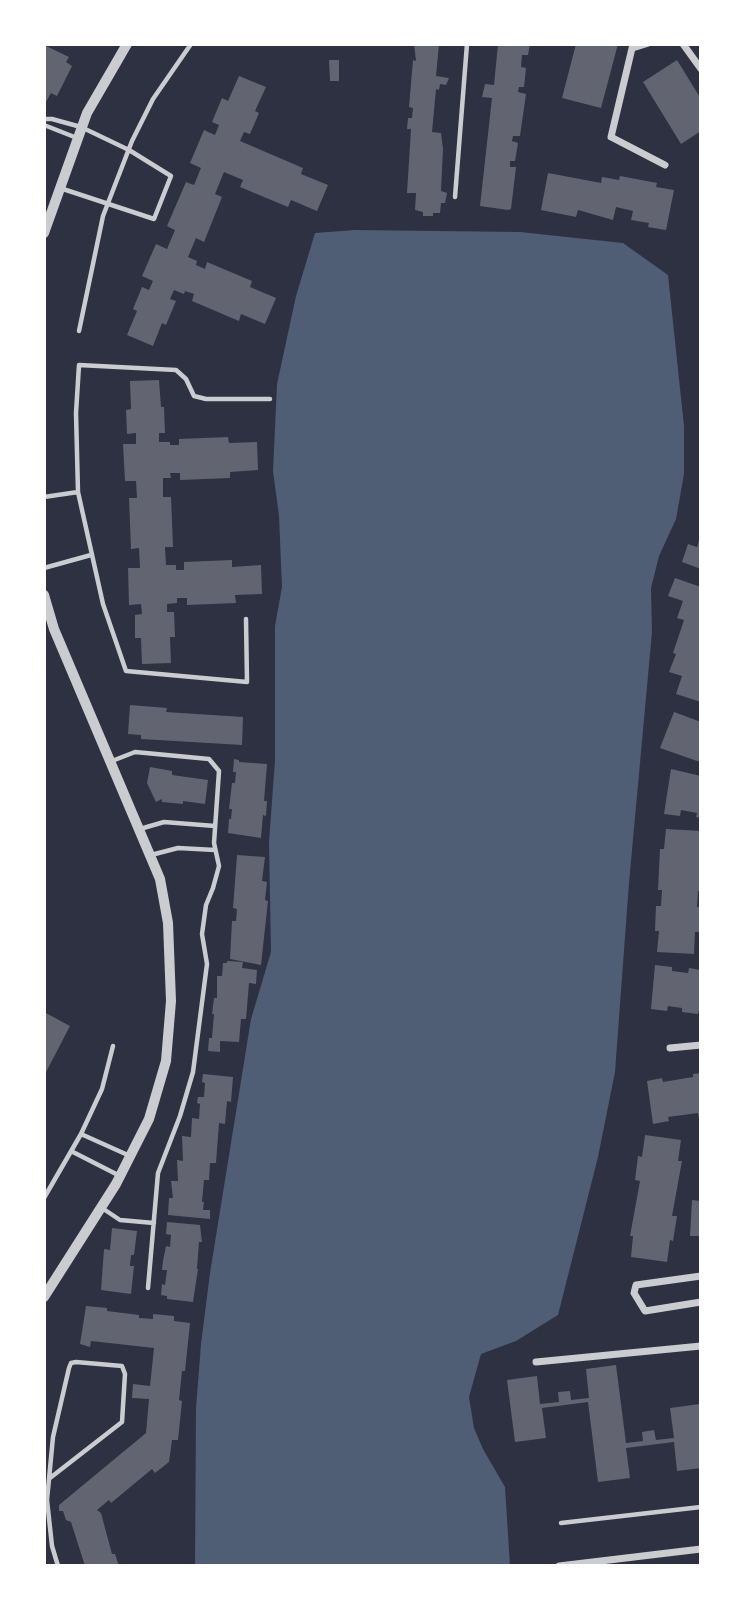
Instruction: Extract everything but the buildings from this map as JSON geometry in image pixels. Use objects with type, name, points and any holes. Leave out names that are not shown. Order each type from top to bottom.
[{"type":"street","points":[[44,233],[76,138],[127,44]]},
{"type":"street","points":[[683,44],[701,69]]},
{"type":"street","points":[[633,47],[611,137],[665,165]]},
{"type":"street","points":[[44,595],[54,629],[160,879],[168,923],[171,1001],[166,1061],[149,1119],[120,1177],[44,1297]]},
{"type":"street","points":[[670,1048],[701,1045]]},
{"type":"street","points":[[701,1276],[636,1285],[634,1293],[645,1311],[701,1302]]},
{"type":"street","points":[[537,1362],[701,1346]]},
{"type":"street","points":[[559,1566],[701,1549]]},
{"type":"lane","points":[[79,331],[103,216],[153,99],[191,44]]},
{"type":"lane","points":[[455,197],[467,44]]},
{"type":"lane","points":[[633,47],[649,44]]},
{"type":"lane","points":[[44,119],[81,127],[129,150],[171,176],[154,219],[59,188]]},
{"type":"lane","points":[[44,125],[76,138]]},
{"type":"lane","points":[[246,619],[247,682],[126,671],[103,604],[78,492],[76,413],[79,365],[176,370],[186,379],[194,396],[206,399],[270,399]]},
{"type":"lane","points":[[44,497],[78,492]]},
{"type":"lane","points":[[44,568],[91,555]]},
{"type":"lane","points":[[111,761],[135,752],[209,759],[219,771],[215,826],[215,850],[219,866],[204,914],[202,934],[207,964],[193,1072],[180,1116],[158,1173],[148,1288]]},
{"type":"lane","points":[[140,829],[164,822],[215,826]]},
{"type":"lane","points":[[150,855],[178,848],[215,850]]},
{"type":"lane","points":[[44,1198],[81,1134],[102,1089],[113,1045]]},
{"type":"lane","points":[[81,1134],[130,1156]]},
{"type":"lane","points":[[71,1151],[120,1177]]},
{"type":"lane","points":[[101,1208],[120,1220],[153,1223]]},
{"type":"lane","points":[[50,1478],[121,1422],[125,1374],[122,1366],[71,1363],[53,1437],[50,1478],[45,1500],[46,1516],[58,1566]]},
{"type":"lane","points":[[561,1523],[701,1507]]},
{"type":"water","points":[[355,230],[520,232],[623,243],[668,275],[684,426],[684,474],[676,519],[659,556],[651,588],[652,632],[615,1072],[598,1157],[558,1315],[516,1341],[481,1354],[469,1397],[474,1428],[505,1487],[510,1566],[195,1566],[196,1408],[201,1344],[251,1019],[271,952],[269,842],[275,760],[275,626],[282,587],[279,516],[273,471],[277,384],[296,296],[315,233]]}]
